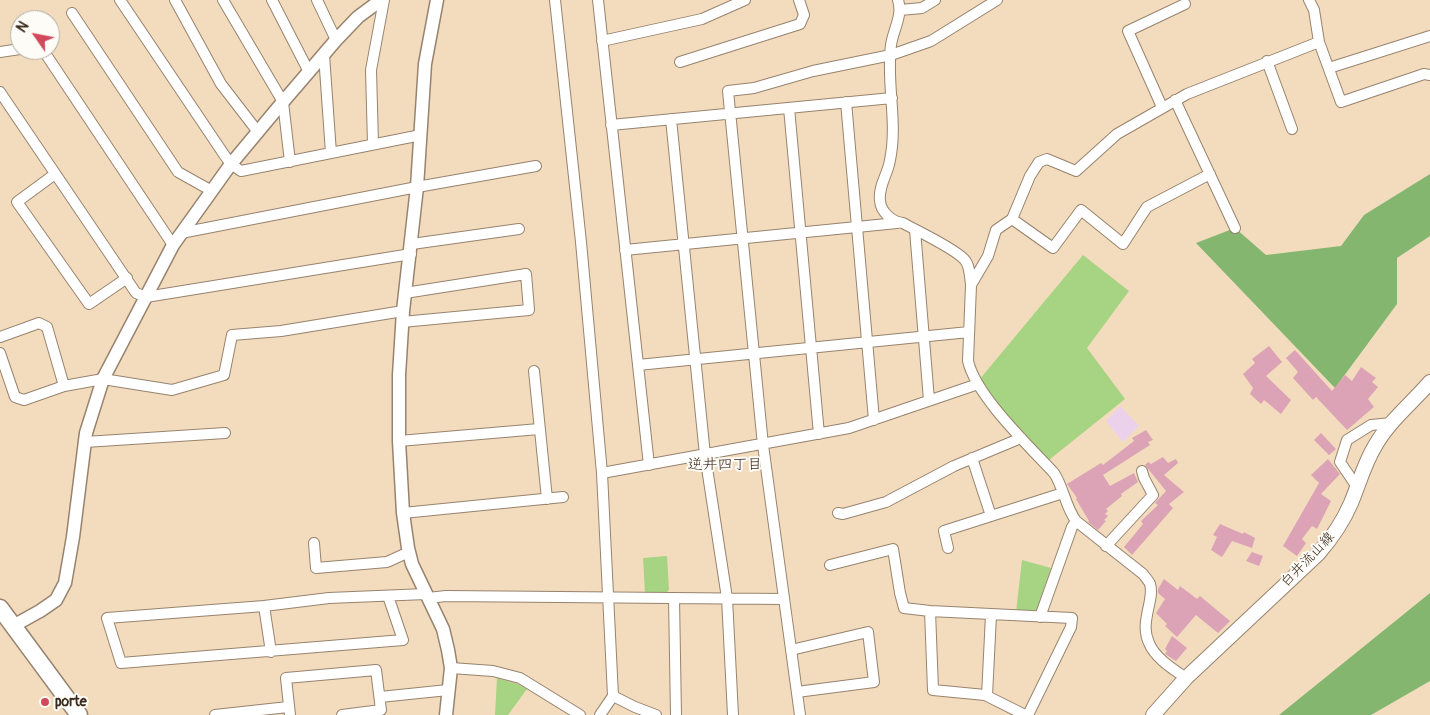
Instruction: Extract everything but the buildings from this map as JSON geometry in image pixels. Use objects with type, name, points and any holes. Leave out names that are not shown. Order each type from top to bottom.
[{"type":"main road","name":"白井流山線","points":[[1153,715],[1186,678],[1318,554],[1331,539],[1342,522],[1368,458],[1376,444],[1392,422],[1430,382]]},
{"type":"main road","points":[[0,608],[79,715]]},
{"type":"street","points":[[120,0],[232,164],[242,171],[421,134]]},
{"type":"street","points":[[176,0],[221,84],[258,132]]},
{"type":"street","points":[[224,0],[283,102],[290,162]]},
{"type":"street","points":[[272,0],[309,72]]},
{"type":"street","points":[[317,0],[336,40]]},
{"type":"street","points":[[14,626],[40,612],[56,600],[65,583],[74,537],[86,433],[103,379],[173,246],[232,164],[283,102],[336,40],[358,18],[383,0]]},
{"type":"street","points":[[373,144],[371,70],[383,0]]},
{"type":"street","points":[[437,0],[425,64],[418,187],[403,317],[399,376],[399,441],[403,513],[409,552],[412,564],[443,629],[451,668],[446,715]]},
{"type":"street","points":[[555,0],[582,251],[602,473],[610,597],[613,696],[600,715]]},
{"type":"street","points":[[598,0],[649,465]]},
{"type":"street","points":[[602,41],[702,18],[745,0]]},
{"type":"street","points":[[680,62],[800,24],[804,15],[799,0]]},
{"type":"street","points":[[897,223],[882,209],[879,192],[887,172],[892,151],[894,117],[891,44],[899,17],[899,5],[922,8],[935,0]]},
{"type":"street","points":[[800,715],[763,445],[728,91],[754,88],[813,71],[891,55],[931,41],[997,0]]},
{"type":"street","points":[[1309,0],[1314,10],[1319,42],[1340,102],[1424,74],[1430,75]]},
{"type":"street","points":[[1162,107],[1128,31],[1184,4]]},
{"type":"street","points":[[72,13],[178,172],[212,191]]},
{"type":"street","points":[[1329,68],[1430,36]]},
{"type":"street","points":[[971,285],[988,256],[996,230],[1012,219],[1030,176],[1039,162],[1047,158],[1076,171],[1116,134],[1162,107],[1187,94],[1319,42]]},
{"type":"street","points":[[324,55],[331,153]]},
{"type":"street","points":[[50,60],[173,246]]},
{"type":"street","points":[[1268,62],[1292,129]]},
{"type":"street","points":[[0,92],[136,293],[146,297],[519,229]]},
{"type":"street","points":[[611,125],[892,98]]},
{"type":"street","points":[[1176,100],[1236,228]]},
{"type":"street","points":[[846,102],[874,420]]},
{"type":"street","points":[[789,108],[819,434]]},
{"type":"street","points":[[671,119],[705,455],[727,598],[733,715]]},
{"type":"street","points":[[181,233],[536,166]]},
{"type":"street","points":[[55,174],[17,202],[89,304],[127,278]]},
{"type":"street","points":[[1012,219],[1054,248],[1081,210],[1123,244],[1147,207],[1210,174]]},
{"type":"street","points":[[625,250],[903,223],[945,246],[965,260],[970,274],[971,285],[968,361],[970,372],[1000,414],[1054,473],[1060,482],[1070,513],[1076,521],[1143,574],[1150,583],[1151,592],[1146,630],[1148,642],[1154,651],[1186,678]]},
{"type":"street","points":[[915,230],[929,400]]},
{"type":"street","points":[[0,353],[15,397],[24,400],[64,386],[103,379],[172,390],[224,375],[232,336],[403,317],[529,310],[526,274],[405,294]]},
{"type":"street","points":[[0,337],[39,323],[47,327],[64,386]]},
{"type":"street","points":[[638,365],[969,332]]},
{"type":"street","points":[[534,371],[547,499]]},
{"type":"street","points":[[602,473],[849,428],[978,384]]},
{"type":"street","points":[[1357,487],[1340,462],[1347,440],[1371,425],[1392,422]]},
{"type":"street","points":[[399,441],[539,429]]},
{"type":"street","points":[[85,442],[225,433]]},
{"type":"street","points":[[838,513],[843,514],[886,502],[972,458],[1021,438]]},
{"type":"street","points":[[972,458],[991,516]]},
{"type":"street","points":[[1106,546],[1153,495],[1142,470]]},
{"type":"street","points":[[948,548],[944,532],[1063,493]]},
{"type":"street","points":[[403,513],[563,497]]},
{"type":"street","points":[[1040,617],[1072,527],[1076,521]]},
{"type":"street","points":[[314,544],[316,568],[387,562],[409,552]]},
{"type":"street","points":[[830,565],[894,548],[904,608],[930,612],[1072,618],[1071,627],[1027,715],[978,693],[933,690],[930,612]]},
{"type":"street","points":[[388,596],[403,640],[271,652],[121,663],[107,618],[264,606],[329,598],[388,596],[784,599]]},
{"type":"street","points":[[674,598],[676,715]]},
{"type":"street","points":[[264,606],[271,652]]},
{"type":"street","points":[[987,696],[991,615]]},
{"type":"street","points":[[791,650],[868,632],[874,682],[797,692]]},
{"type":"street","points":[[451,668],[493,671],[520,678],[580,715]]},
{"type":"street","points":[[215,715],[289,711],[286,678],[376,670],[381,710],[342,715]]},
{"type":"street","points":[[380,697],[448,690]]},
{"type":"street","points":[[613,696],[635,708],[656,715]]},
{"type":"shaded area","points":[[1120,406],[1139,426],[1123,442],[1106,421]]},
{"type":"green space","points":[[1430,174],[1430,236],[1397,258],[1397,304],[1335,388],[1196,243],[1235,228],[1266,255],[1341,246],[1364,215]]},
{"type":"green space","points":[[1083,255],[1129,291],[1087,348],[1125,399],[1049,460],[1001,411],[979,380]]},
{"type":"green space","points":[[667,556],[669,590],[666,593],[645,593],[643,558]]},
{"type":"green space","points":[[1022,560],[1051,568],[1037,609],[1032,613],[1016,612]]},
{"type":"green space","points":[[1430,593],[1430,681],[1371,715],[1279,715]]},
{"type":"green space","points":[[497,678],[518,684],[527,689],[508,715],[495,715]]},
{"type":"place","name":"porte","points":[[45,702]]},
{"type":"district","name":"逆井四丁目","points":[[725,465]]}]
